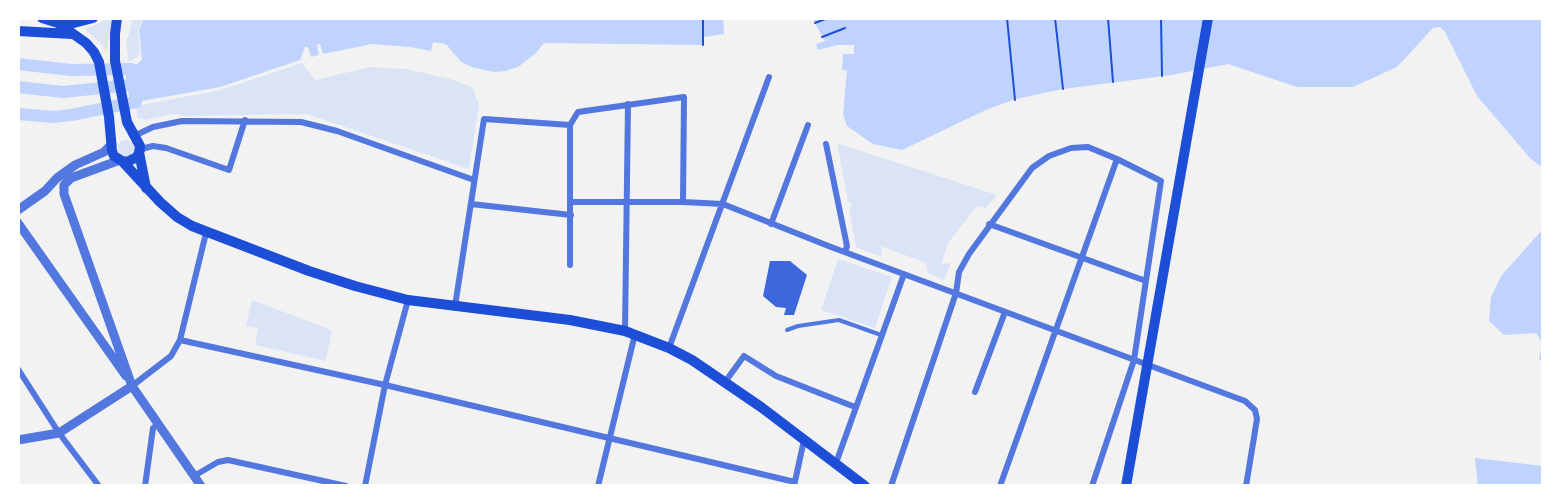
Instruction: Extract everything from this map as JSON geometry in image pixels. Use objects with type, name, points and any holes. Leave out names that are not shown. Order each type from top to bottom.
[{"type":"main road","points":[[42,18],[58,24],[86,43],[94,52],[99,62],[114,156],[122,161],[146,189],[177,217],[206,233],[326,276],[408,300],[570,320],[630,333],[669,348],[725,382],[865,486]]},
{"type":"main road","points":[[45,31],[58,24],[70,24],[93,18]]},
{"type":"main road","points":[[117,18],[115,61],[127,122],[139,142],[146,189]]},
{"type":"main road","points":[[1126,486],[1208,18]]},
{"type":"main road","points":[[18,31],[72,34]]},
{"type":"main road","points":[[112,144],[119,135],[126,133],[134,136]]},
{"type":"main road","points":[[122,161],[131,161],[139,152]]},
{"type":"street","points":[[669,348],[769,77]]},
{"type":"street","points":[[570,265],[570,125],[578,112],[684,97],[683,202]]},
{"type":"street","points":[[598,486],[630,333],[628,104]]},
{"type":"street","points":[[455,306],[484,119],[570,125]]},
{"type":"street","points":[[139,152],[153,146],[166,148],[229,170],[245,120]]},
{"type":"street","points":[[134,136],[153,127],[182,121],[301,122],[324,127],[474,180]]},
{"type":"street","points":[[771,224],[808,124]]},
{"type":"street","points":[[18,210],[45,191],[66,172],[104,152],[112,144]]},
{"type":"street","points":[[826,144],[847,246],[845,252]]},
{"type":"street","points":[[891,486],[956,293],[959,272],[989,224],[1032,168],[1049,156],[1071,148],[1088,147],[1161,181],[1134,360],[1092,486]]},
{"type":"street","points":[[1000,486],[1117,159]]},
{"type":"street","points":[[122,161],[71,178],[64,184],[64,194],[132,386]]},
{"type":"street","points":[[45,191],[56,190],[64,194]]},
{"type":"street","points":[[571,202],[723,204],[845,252],[1216,389],[1250,405],[1256,413],[1257,422],[1246,486]]},
{"type":"street","points":[[471,204],[571,215]]},
{"type":"street","points":[[18,223],[201,486]]},
{"type":"street","points":[[989,224],[1146,281]]},
{"type":"street","points":[[18,440],[59,433],[132,386],[171,356],[180,340],[206,233]]},
{"type":"street","points":[[836,463],[904,274]]},
{"type":"street","points":[[365,486],[385,385],[408,300]]},
{"type":"street","points":[[975,392],[1005,312]]},
{"type":"street","points":[[102,342],[114,335]]},
{"type":"street","points":[[180,340],[385,385],[795,484],[805,440]]},
{"type":"street","points":[[725,382],[744,356],[776,376],[855,407]]},
{"type":"street","points":[[18,369],[59,433],[99,486]]},
{"type":"street","points":[[145,486],[153,428],[158,424]]},
{"type":"street","points":[[194,476],[218,462],[228,460],[346,486]]},
{"type":"lane","points":[[787,330],[798,326],[839,320],[881,335]]},
{"type":"path","points":[[703,18],[703,45]]},
{"type":"path","points":[[815,23],[828,18]]},
{"type":"path","points":[[1007,18],[1015,100]]},
{"type":"path","points":[[1055,18],[1063,89]]},
{"type":"path","points":[[1108,18],[1113,82]]},
{"type":"path","points":[[1161,18],[1162,76]]},
{"type":"path","points":[[822,37],[844,28]]},
{"type":"shaded area","points":[[107,18],[112,18],[107,52],[85,29]]},
{"type":"shaded area","points":[[133,18],[143,18],[138,30],[140,55],[129,62],[126,45]]},
{"type":"shaded area","points":[[302,63],[315,80],[370,67],[407,69],[450,79],[472,87],[479,104],[469,169],[307,114],[186,116],[172,114],[146,120],[138,118],[136,106],[221,90]]},
{"type":"shaded area","points":[[126,140],[132,142],[134,148],[132,154],[126,156],[120,154],[118,148],[120,142]]},
{"type":"shaded area","points":[[837,143],[997,195],[986,208],[977,206],[948,243],[941,264],[951,263],[944,280],[928,273],[926,263],[881,246],[882,257],[856,247],[849,208],[851,207],[848,202]]},
{"type":"shaded area","points":[[838,259],[892,277],[875,328],[821,310]]},
{"type":"shaded area","points":[[252,300],[332,330],[326,361],[255,345],[258,328],[246,326]]},
{"type":"water","points":[[144,18],[723,18],[724,34],[704,37],[703,45],[544,43],[536,53],[518,67],[494,72],[461,62],[446,44],[433,42],[431,51],[372,44],[323,54],[320,44],[317,45],[319,55],[311,57],[308,47],[305,47],[300,60],[220,87],[136,102],[131,69],[142,60],[139,30]]},
{"type":"water","points":[[812,18],[1543,18],[1543,168],[1530,158],[1477,96],[1445,32],[1440,27],[1433,28],[1397,67],[1353,87],[1297,87],[1228,64],[1172,75],[1063,89],[1016,99],[988,109],[902,150],[873,144],[847,126],[843,115],[847,70],[842,70],[843,54],[854,54],[854,45],[838,45],[818,50],[816,44],[825,41]]},
{"type":"water","points":[[1543,229],[1543,362],[1539,359],[1542,343],[1536,333],[1504,335],[1489,321],[1491,297],[1501,276]]},
{"type":"water","points":[[1475,458],[1543,466],[1543,486],[1478,486]]},
{"type":"building","points":[[770,261],[790,261],[807,275],[794,315],[784,315],[786,308],[776,307],[763,296]]},
{"type":"waterway","points":[[18,64],[71,70],[131,69],[136,102],[53,117],[18,114]]},
{"type":"waterway","points":[[18,87],[63,92],[130,85]]}]
